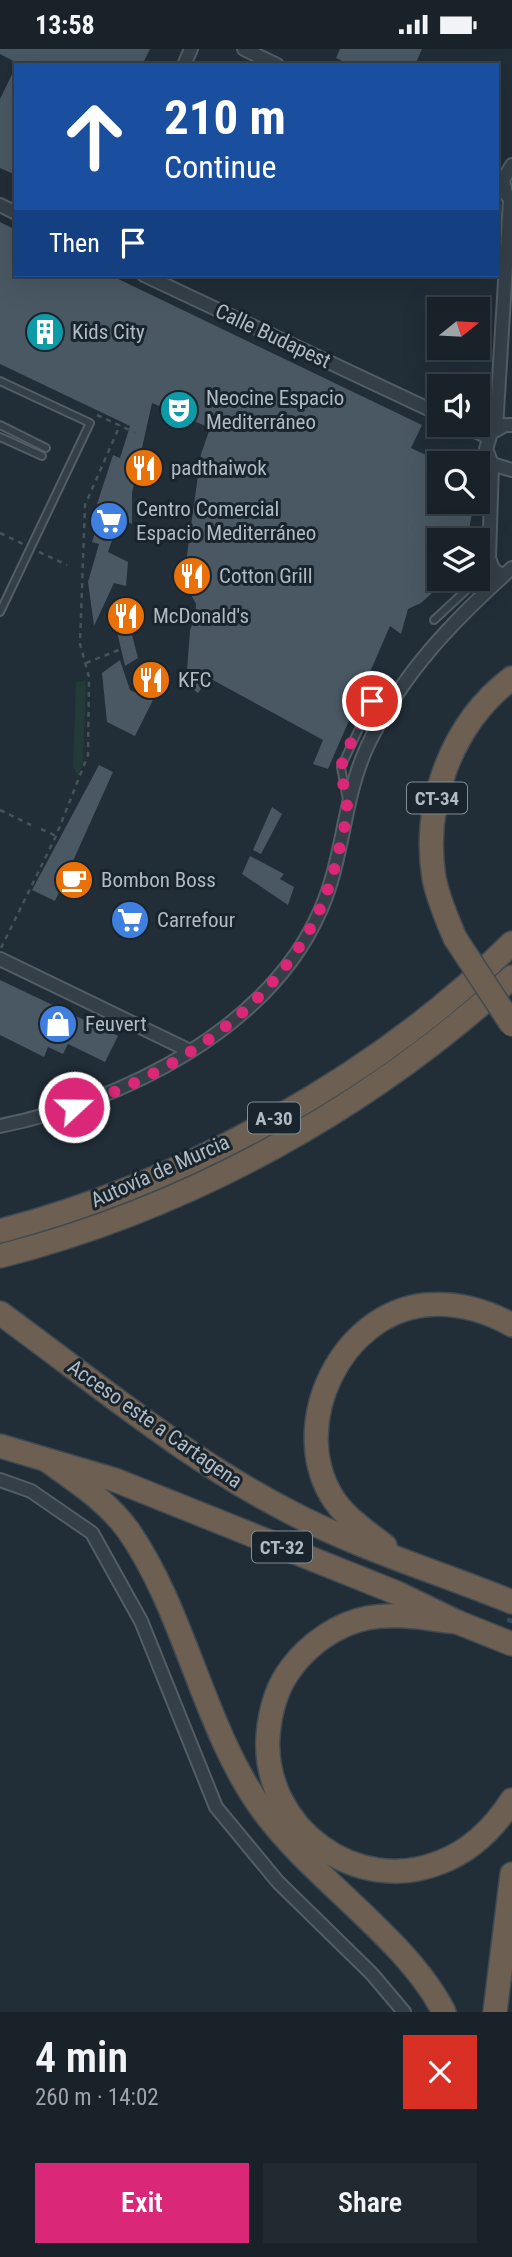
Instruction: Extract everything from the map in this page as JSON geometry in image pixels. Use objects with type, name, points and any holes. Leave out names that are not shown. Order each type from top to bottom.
[{"type":"highway","name":"CT-34","points":[[512,678],[489,699],[464,731],[445,767],[431,838],[435,881],[455,938],[512,1025]]},
{"type":"highway","name":"Autovía de Murcia","points":[[0,1231],[75,1208],[136,1184],[290,1109],[384,1049],[457,992],[512,943]]},
{"type":"highway","name":"Autovía de Murcia","points":[[0,1256],[83,1231],[146,1207],[302,1131],[388,1077],[512,977]]},
{"type":"highway","points":[[401,1560],[347,1516],[330,1494],[316,1442],[320,1399],[329,1379],[356,1340],[375,1324],[422,1305],[446,1304],[473,1308],[512,1325]]},
{"type":"highway","name":"Acceso este a Cartagena","points":[[2,1315],[144,1421],[214,1469],[329,1532],[512,1601]]},
{"type":"highway","name":"Acceso este a Cartagena","points":[[0,1446],[116,1480],[397,1593],[457,1622],[512,1644]]},
{"type":"highway","points":[[48,1461],[109,1507],[142,1553],[234,1761],[264,1812],[418,1973],[444,2012]]},
{"type":"highway","points":[[457,1622],[386,1615],[364,1618],[340,1627],[319,1640],[299,1658],[285,1677],[275,1699],[267,1752],[271,1779],[282,1805],[297,1826],[316,1844],[339,1859],[364,1868],[392,1872],[418,1869],[464,1851],[486,1834],[512,1800]]},
{"type":"highway","points":[[495,2012],[512,1874]]},
{"type":"highway","points":[[506,2012],[512,1963]]},
{"type":"street","points":[[244,49],[273,63]]},
{"type":"street","points":[[505,169],[503,188],[511,201],[492,433],[486,454],[492,464],[489,558],[493,569],[508,572]]},
{"type":"street","name":"Calle Budapest","points":[[148,277],[427,408]]},
{"type":"street","points":[[492,433],[512,425]]},
{"type":"street","points":[[492,464],[512,470]]},
{"type":"street","points":[[0,1126],[87,1102],[142,1078],[190,1051],[263,994],[296,956],[310,934],[331,884],[348,805],[366,749],[407,677],[441,635],[508,572]]},
{"type":"street","points":[[0,959],[190,1051]]},
{"type":"street","points":[[0,1480],[31,1491],[92,1533],[141,1621],[216,1807],[278,1882],[372,1974],[404,2012]]},
{"type":"lane","points":[[0,381],[90,423],[0,612]]},
{"type":"lane","points":[[0,425],[46,448]]},
{"type":"lane","points":[[0,437],[42,456]]},
{"type":"lane","points":[[434,619],[476,581],[508,572]]},
{"type":"lane","points":[[348,805],[341,768],[372,701]]},
{"type":"path","points":[[1,948],[56,836],[88,755],[89,677],[80,644],[85,505],[120,425]]},
{"type":"path","points":[[86,663],[121,649]]},
{"type":"path","points":[[0,810],[32,825]]},
{"type":"path","points":[[41,829],[56,836]]},
{"type":"green space","points":[[86,681],[83,761],[78,777],[73,766],[76,682]]},
{"type":"building","points":[[0,49],[150,49],[143,63],[17,63],[0,54]]},
{"type":"building","points":[[340,49],[422,49],[416,63],[346,63],[336,58]]},
{"type":"building","points":[[14,70],[14,174],[0,168],[0,99]]},
{"type":"building","points":[[0,222],[14,229],[14,277],[114,277],[422,425],[411,448],[427,455],[427,514],[472,514],[469,528],[427,528],[427,591],[434,591],[421,603],[408,609],[401,634],[390,626],[328,769],[313,764],[323,740],[209,678],[198,693],[186,684],[190,630],[195,618],[196,604],[189,591],[186,562],[201,454],[210,428],[152,403],[132,493],[132,524],[120,518],[108,552],[128,562],[126,586],[114,583],[94,626],[88,582],[99,544],[92,542],[103,508],[97,504],[113,455],[120,458],[130,426],[0,364]]},
{"type":"building","points":[[114,619],[130,627],[138,658],[125,666]]},
{"type":"building","points":[[120,660],[130,690],[153,700],[135,736],[107,722],[102,673]]},
{"type":"building","points":[[99,765],[113,772],[55,901],[32,890]]},
{"type":"building","points":[[272,807],[282,814],[261,854],[253,850]]},
{"type":"building","points":[[250,856],[284,874],[280,879],[294,887],[288,905],[242,874]]},
{"type":"building","points":[[0,980],[118,1036],[105,1062],[68,1044],[63,1054],[48,1047],[44,1057],[0,1035]]},
{"type":"place","name":"Kids City","points":[[45,332]]},
{"type":"place","name":"Neocine Espacio Mediterráneo","points":[[179,410]]},
{"type":"place","name":"padthaiwok","points":[[144,468]]},
{"type":"place","name":"Centro Comercial Espacio Mediterráneo","points":[[109,521]]},
{"type":"place","name":"Cotton Grill","points":[[192,576]]},
{"type":"place","name":"McDonald's","points":[[126,616]]},
{"type":"place","name":"KFC","points":[[151,680]]},
{"type":"place","name":"Bombon Boss","points":[[74,880]]},
{"type":"place","name":"Carrefour","points":[[130,920]]},
{"type":"place","name":"Feuvert","points":[[58,1024]]},
{"type":"route","points":[[74,1107],[142,1078],[190,1051],[263,994],[296,956],[310,934],[331,884],[348,805],[341,768],[372,701]]}]
